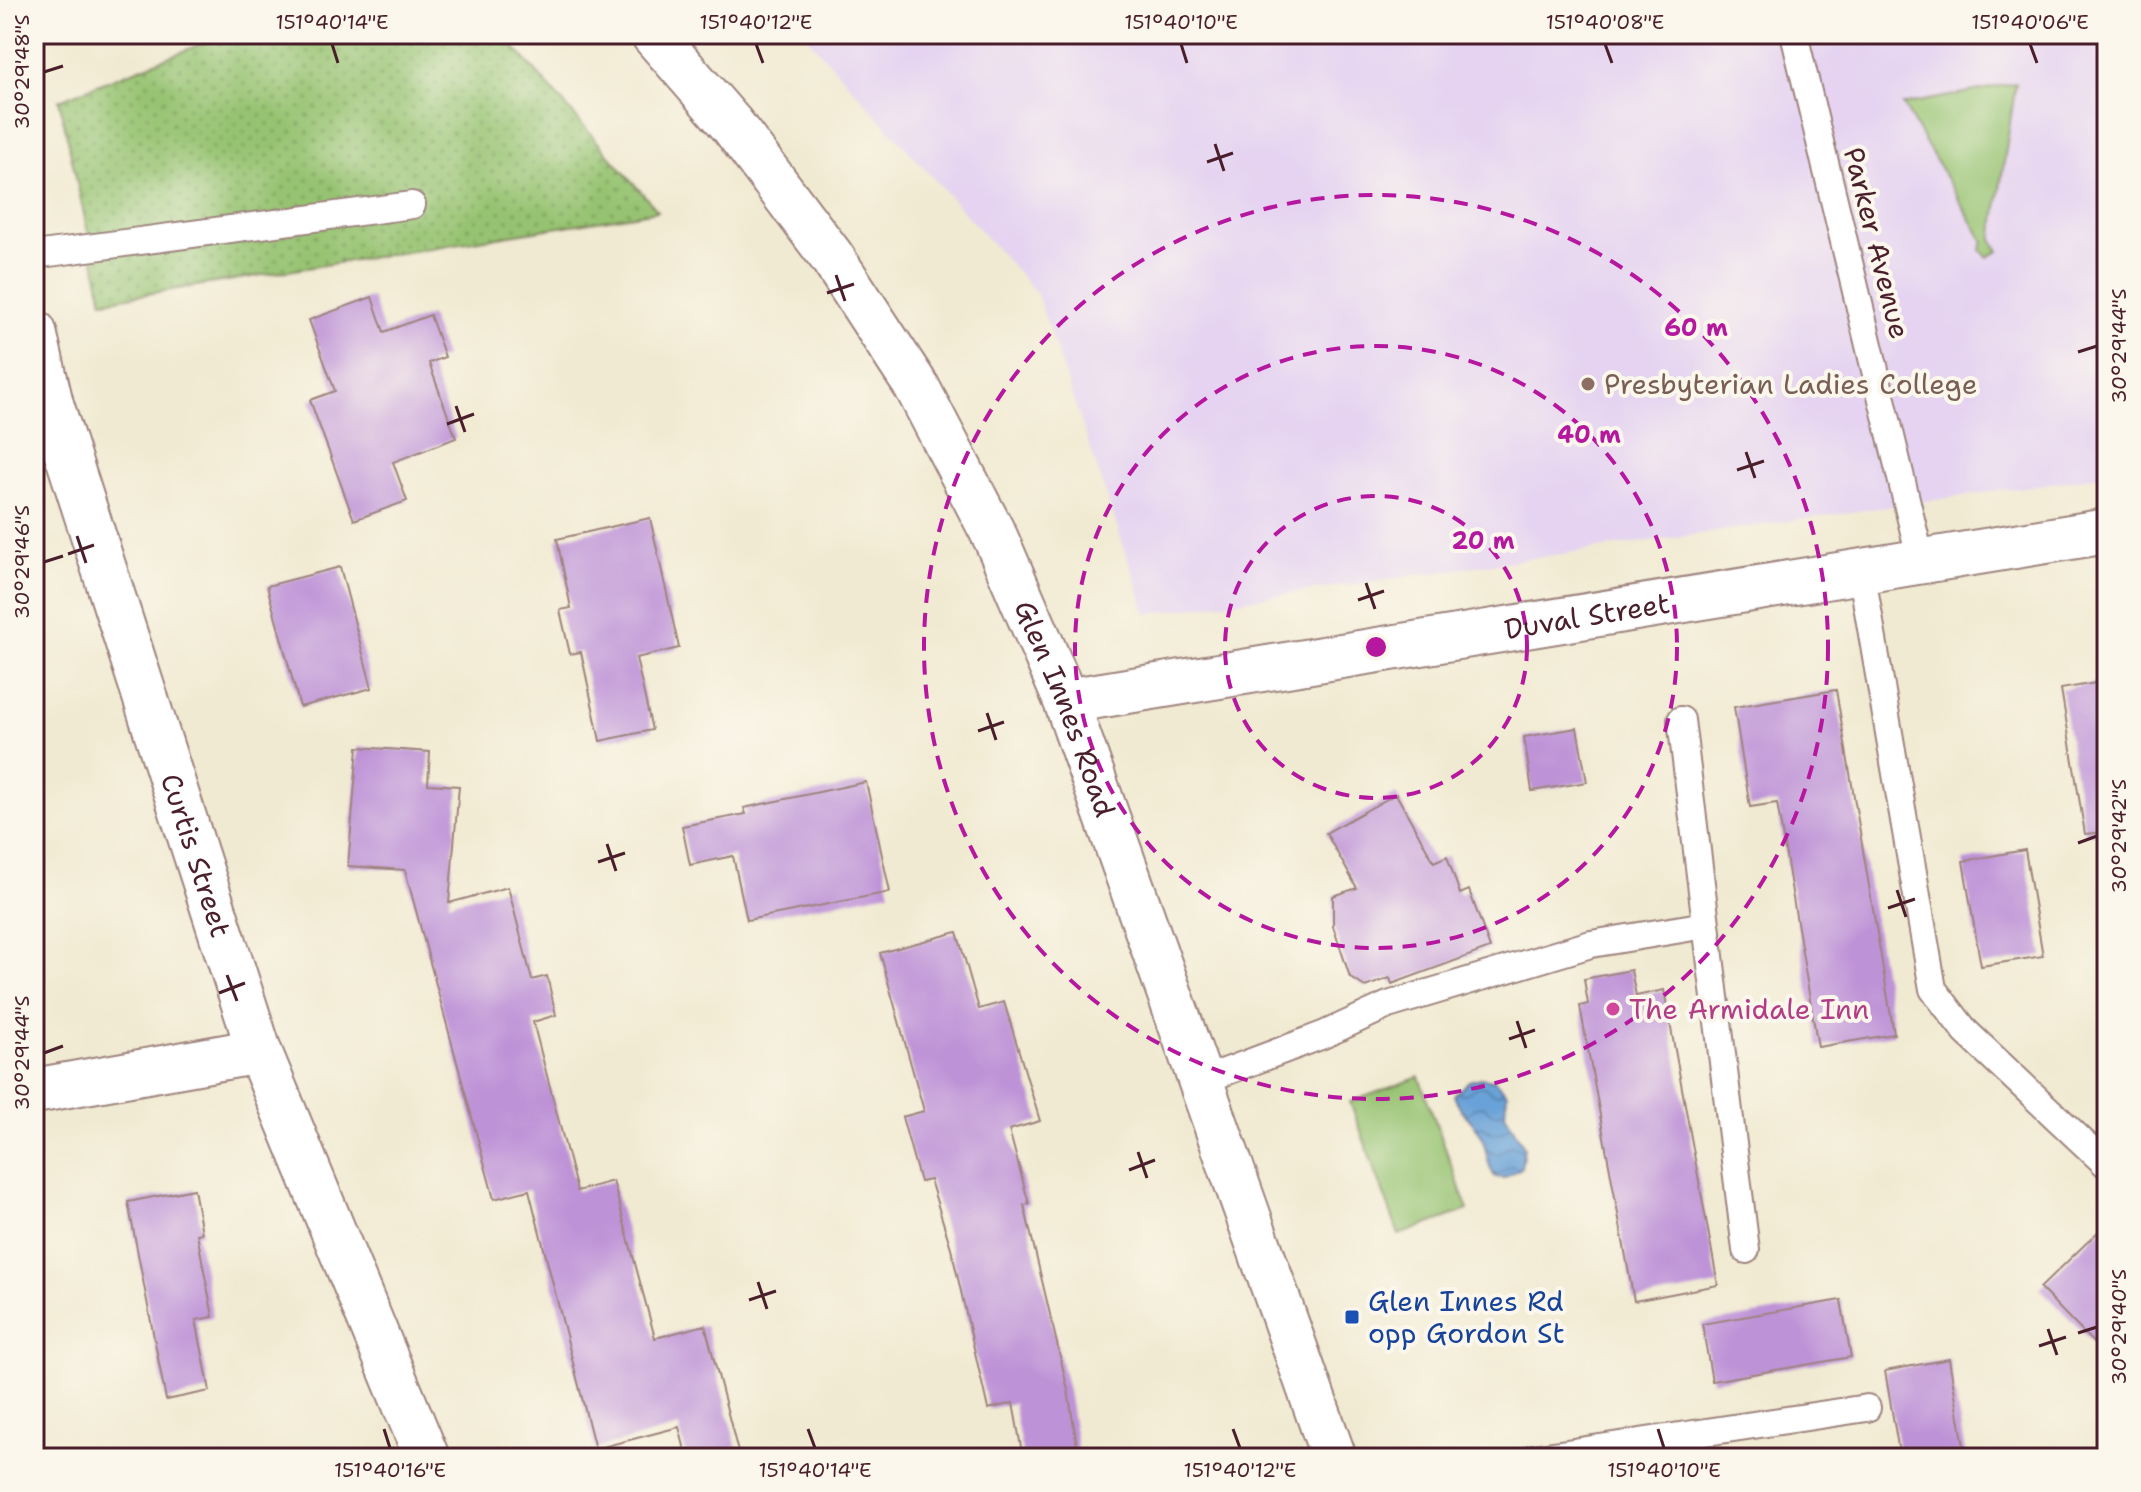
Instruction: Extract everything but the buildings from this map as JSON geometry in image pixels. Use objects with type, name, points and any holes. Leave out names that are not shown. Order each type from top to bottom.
[{"type":"street","name":"Glen Innes Road","points":[[653,34],[732,125],[831,256],[918,389],[996,539],[1066,701],[1334,1458]]},
{"type":"street","name":"Curtis Street","points":[[34,332],[51,404],[259,1051],[427,1458]]},
{"type":"street","name":"Duval Street","points":[[1066,701],[2107,531]]},
{"type":"street","points":[[34,1091],[259,1051]]},
{"type":"lane","name":"Parker Avenue","points":[[1794,34],[1921,561]]},
{"type":"lane","points":[[34,255],[412,205]]},
{"type":"lane","points":[[1861,570],[1933,989],[1966,1032],[2107,1165]]},
{"type":"lane","points":[[1681,720],[1746,1250]]},
{"type":"lane","points":[[1201,1081],[1323,1035],[1388,1005],[1591,944],[1706,925]]},
{"type":"lane","points":[[1533,1458],[1867,1408]]},
{"type":"shaded area","name":"Presbyterian Ladies College","points":[[804,34],[2107,34],[2107,475],[1147,614],[1037,294]]},
{"type":"green space","points":[[226,34],[503,34],[658,211],[103,301],[59,100]]},
{"type":"green space","points":[[2016,83],[1992,240],[1999,251],[1987,257],[1981,250],[1984,242],[1903,105]]},
{"type":"green space","points":[[1419,1077],[1468,1210],[1399,1235],[1350,1102]]},
{"type":"water","points":[[1481,1078],[1494,1080],[1507,1093],[1505,1114],[1524,1147],[1521,1168],[1504,1178],[1495,1177],[1480,1133],[1454,1095],[1469,1081]]},
{"type":"place","name":"Presbyterian Ladies College","points":[[1588,384]]},
{"type":"place","name":"The Armidale Inn","points":[[1613,1009]]},
{"type":"place","name":"Glen Innes Rd opp Gordon St","points":[[1352,1317]]}]
